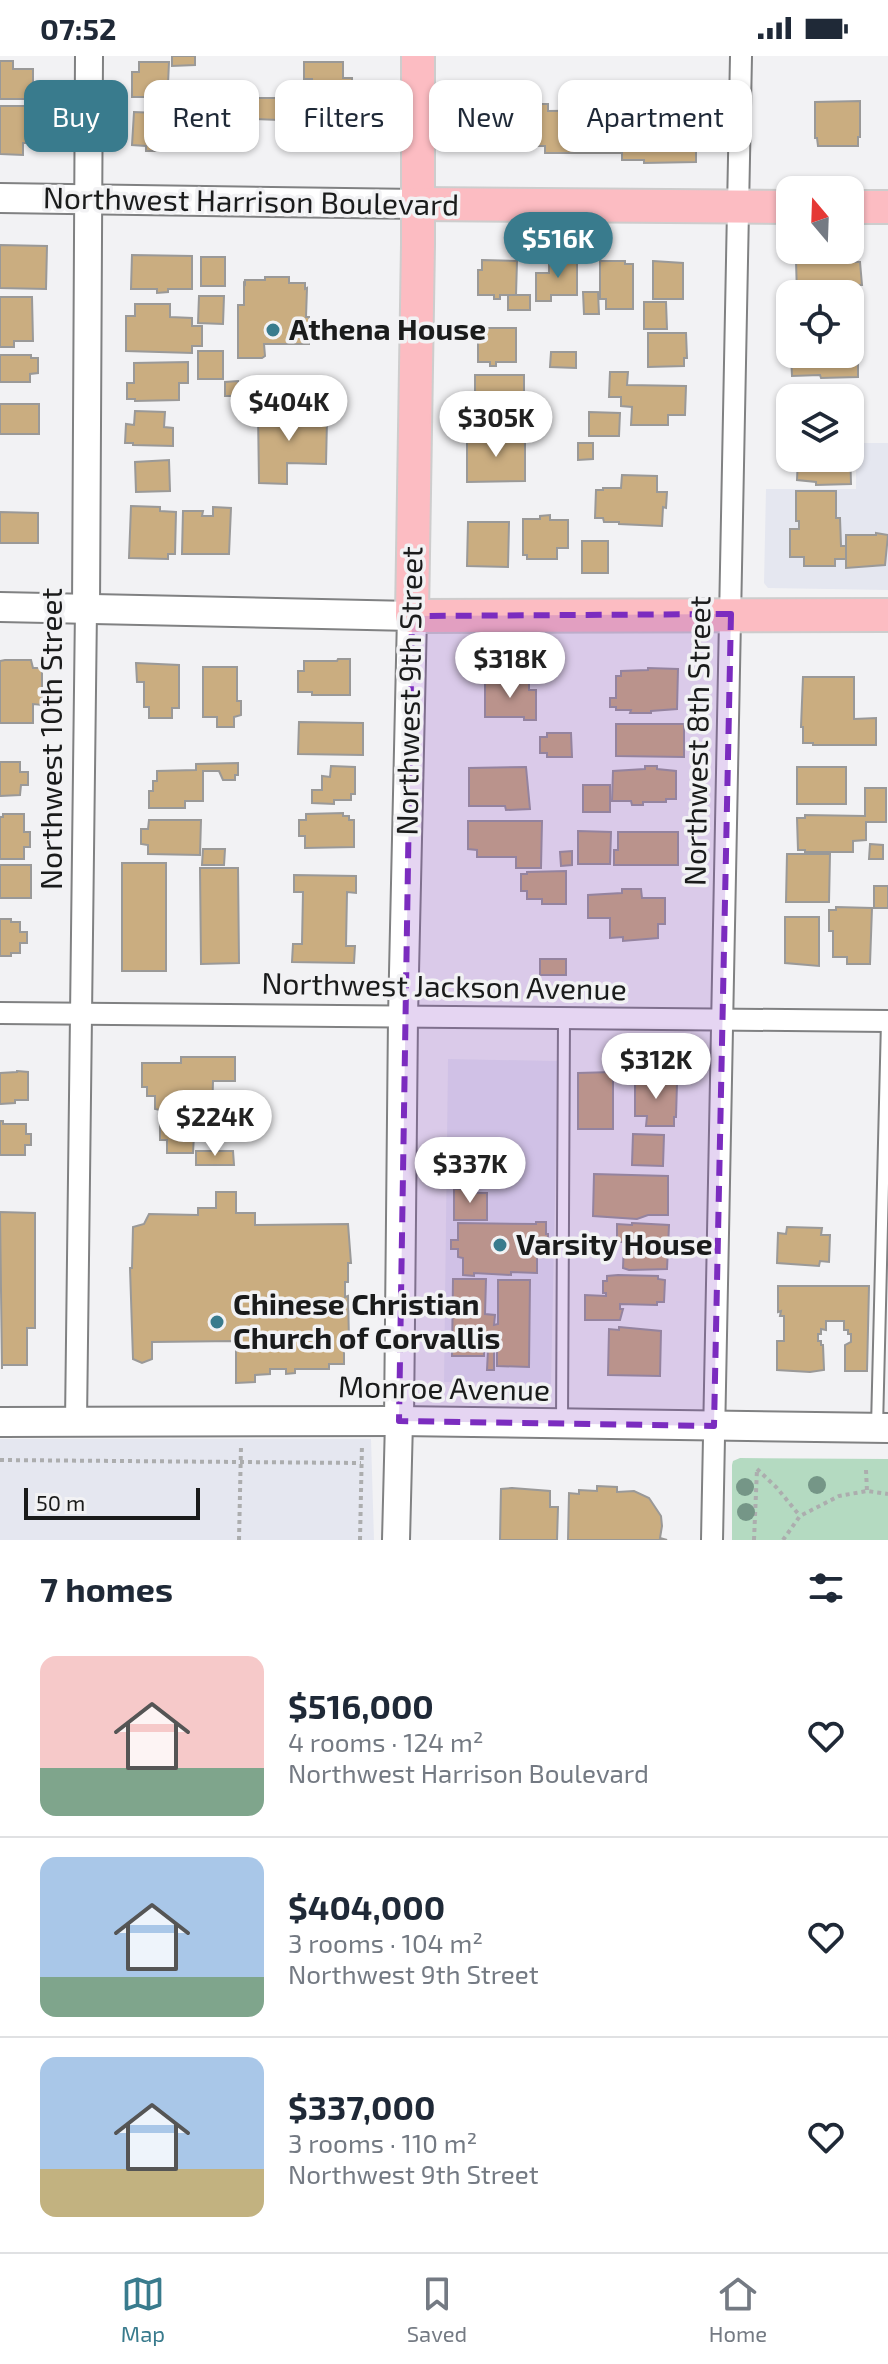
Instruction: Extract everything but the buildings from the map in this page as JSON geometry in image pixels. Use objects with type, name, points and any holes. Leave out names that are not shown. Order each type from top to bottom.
[{"type":"main road","name":"Northwest 9th Street","points":[[399,1421],[418,56]]},
{"type":"main road","name":"Northwest Harrison Boulevard","points":[[0,198],[776,207]]},
{"type":"main road","points":[[864,207],[888,207]]},
{"type":"main road","points":[[0,607],[412,616],[888,615]]},
{"type":"main road","name":"Monroe Avenue","points":[[0,1422],[399,1421],[883,1428]]},
{"type":"street","name":"Northwest 10th Street","points":[[76,1422],[89,56]]},
{"type":"street","name":"Northwest 8th Street","points":[[712,1540],[741,56]]},
{"type":"street","name":"Northwest Jackson Avenue","points":[[0,1013],[888,1021]]},
{"type":"street","points":[[396,1540],[399,1421]]},
{"type":"lane","points":[[562,1424],[564,1018]]},
{"type":"lane","points":[[883,1428],[888,1021]]},
{"type":"path","points":[[360,1540],[362,1421]]},
{"type":"path","points":[[239,1540],[241,1422]]},
{"type":"path","points":[[0,1460],[361,1463]]},
{"type":"path","points":[[754,1540],[757,1469],[800,1516]]},
{"type":"path","points":[[866,1470],[867,1491]]},
{"type":"path","points":[[783,1540],[800,1516],[839,1496],[867,1491],[888,1494]]},
{"type":"highlighted area","points":[[731,614],[714,1426],[399,1421],[412,616]]},
{"type":"shaded area","points":[[864,443],[888,443],[888,590],[768,588],[764,583],[766,489],[856,489],[856,472],[864,472]]},
{"type":"shaded area","points":[[448,1059],[558,1061],[551,1384],[444,1382]]},
{"type":"shaded area","points":[[0,1439],[371,1439],[374,1540],[0,1540]]},
{"type":"green space","points":[[740,1458],[888,1459],[888,1540],[732,1540],[732,1465]]},
{"type":"place","name":"Athena House","points":[[273,330]]},
{"type":"place","name":"Varsity House","points":[[500,1245]]},
{"type":"place","name":"Chinese Christian Church of Corvallis","points":[[217,1322]]}]
